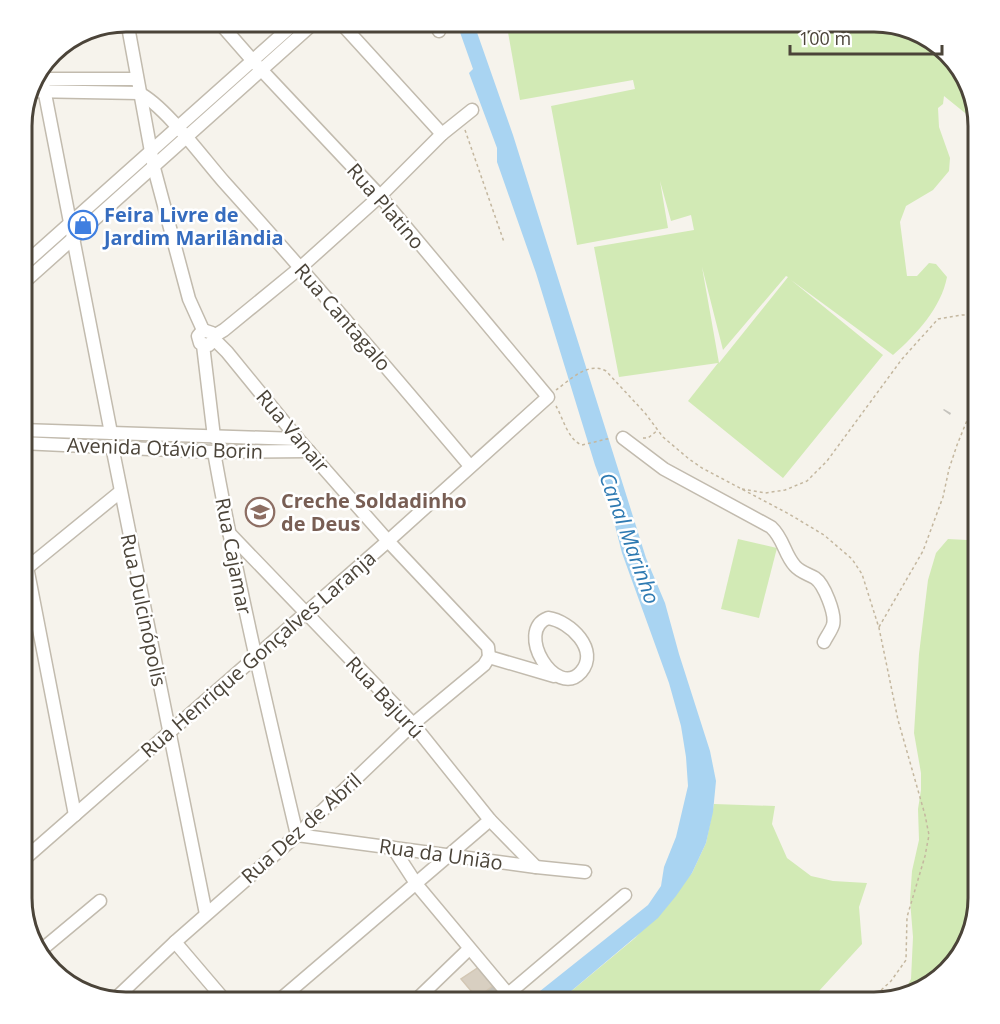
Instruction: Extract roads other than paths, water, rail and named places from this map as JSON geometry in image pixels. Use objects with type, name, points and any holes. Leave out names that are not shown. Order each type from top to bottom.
[{"type":"street","points":[[129,32],[154,168],[189,299],[208,338],[214,437]]},
{"type":"street","name":"Rua Platino","points":[[228,32],[380,196],[548,397]]},
{"type":"street","points":[[32,257],[285,32]]},
{"type":"street","points":[[32,275],[304,32]]},
{"type":"street","points":[[349,32],[442,134]]},
{"type":"street","points":[[46,75],[136,79]]},
{"type":"street","name":"Rua Dulcinópolis","points":[[42,83],[46,92],[74,238],[120,492],[206,914]]},
{"type":"street","points":[[38,92],[139,93]]},
{"type":"street","name":"Rua Cantagalo","points":[[139,93],[156,106],[177,128],[301,267],[470,466]]},
{"type":"street","points":[[208,338],[224,330],[301,267],[380,196],[442,134],[472,110]]},
{"type":"street","name":"Rua Vanair","points":[[208,338],[227,352],[298,439],[388,541],[488,647],[489,657]]},
{"type":"street","name":"Rua Henrique Gonçalves Laranja","points":[[32,852],[388,541],[548,397]]},
{"type":"street","name":"Avenida Otávio Borin","points":[[32,431],[214,452],[309,451]]},
{"type":"street","name":"Avenida Otávio Borin","points":[[32,443],[214,437],[298,439]]},
{"type":"street","points":[[624,438],[664,469],[771,526],[779,535],[789,559],[796,568],[817,579],[824,588],[834,616],[833,625],[824,642]]},
{"type":"street","name":"Rua Cajamar","points":[[214,452],[228,532],[255,657],[297,835]]},
{"type":"street","points":[[32,564],[120,492]]},
{"type":"street","name":"Rua Bajurú","points":[[228,532],[413,724],[490,820],[536,867]]},
{"type":"street","points":[[32,608],[75,815]]},
{"type":"street","points":[[489,657],[564,679],[573,678],[580,673],[587,658],[587,650],[579,637],[556,619],[548,618],[542,621],[537,627],[535,640],[542,657],[555,676]]},
{"type":"street","name":"Rua Dez de Abril","points":[[123,992],[206,914],[297,835],[413,724],[484,665],[489,657]]},
{"type":"street","points":[[289,992],[417,885],[490,820]]},
{"type":"street","name":"Rua da União","points":[[297,835],[585,872]]},
{"type":"street","points":[[393,848],[417,885],[506,992]]},
{"type":"street","points":[[510,992],[625,895]]},
{"type":"street","points":[[45,947],[100,901]]},
{"type":"street","points":[[175,942],[217,992]]},
{"type":"street","points":[[424,992],[469,949]]},
{"type":"water","name":"Canal Marinho","points":[[460,32],[477,32],[513,135],[646,558],[665,603],[710,751],[716,781],[713,812],[706,843],[692,873],[658,918],[570,992],[539,992],[648,905],[661,886],[664,867],[676,837],[688,786],[686,757],[681,726],[669,683],[622,553],[610,506],[595,465],[536,273],[497,162],[497,148],[469,73],[473,69]]},
{"type":"place","name":"Feira Livre de Jardim Marilândia","points":[[83,225]]},
{"type":"place","name":"Creche Soldadinho de Deus","points":[[260,512]]}]
